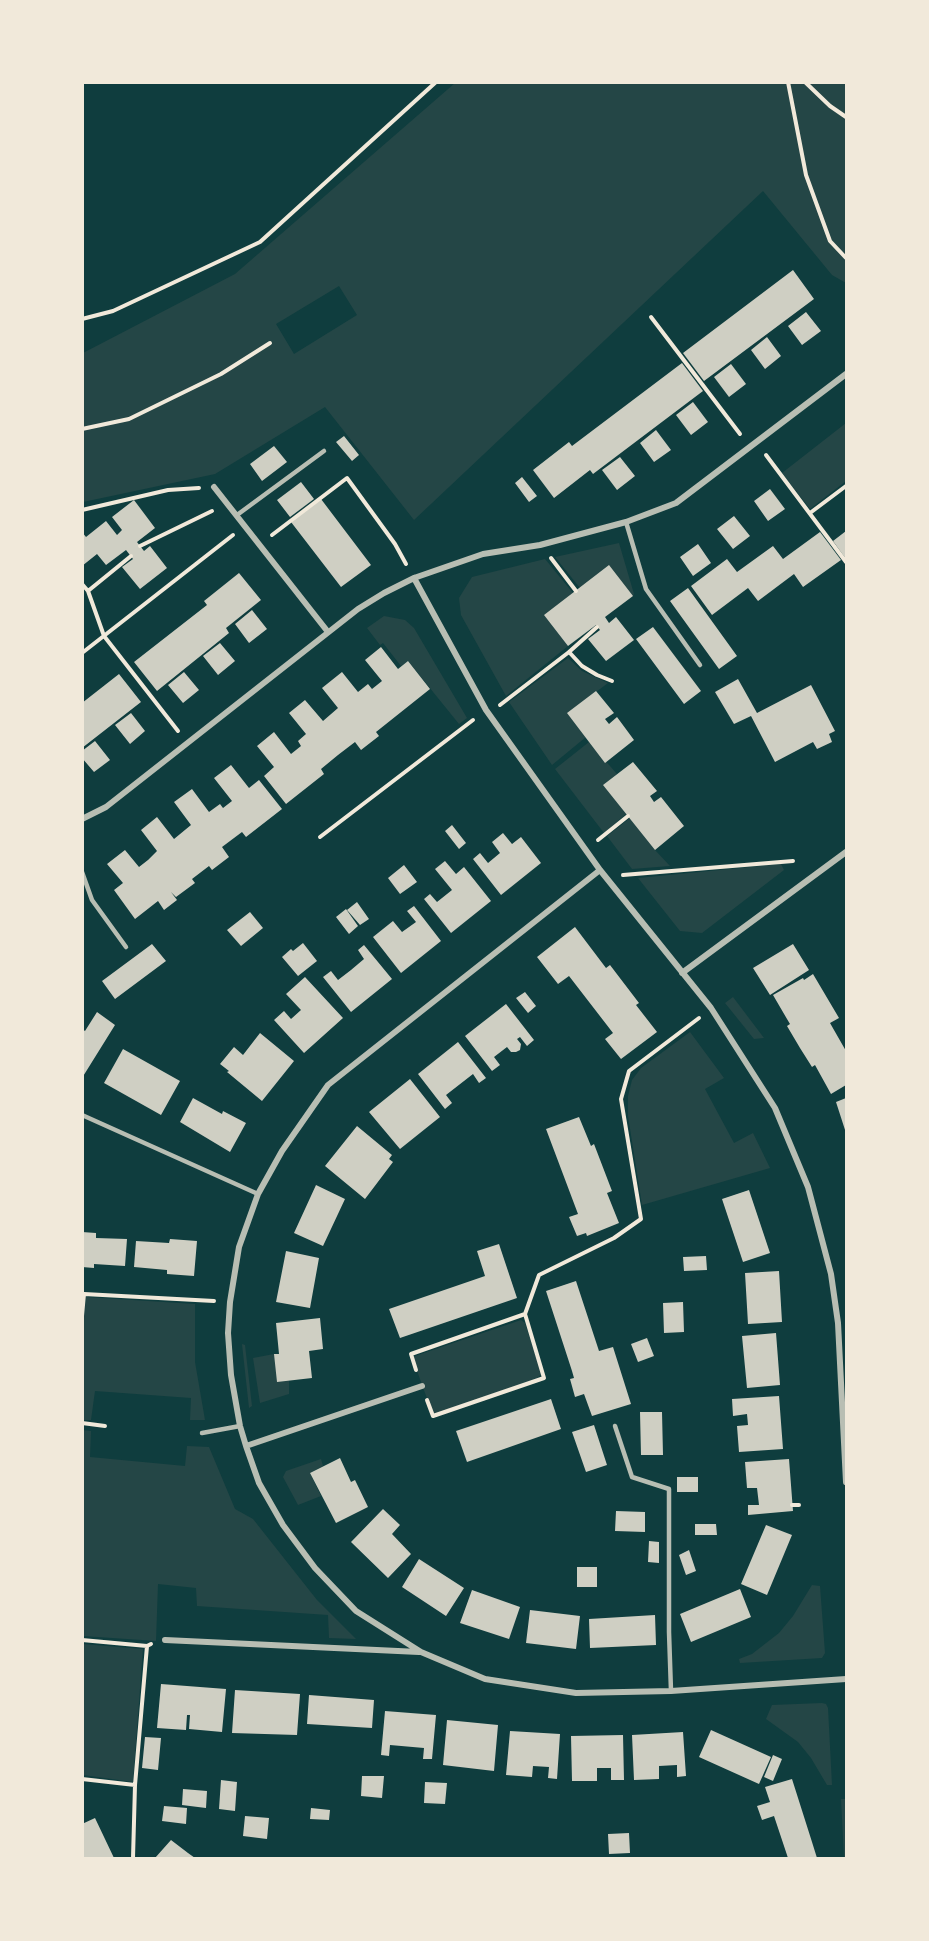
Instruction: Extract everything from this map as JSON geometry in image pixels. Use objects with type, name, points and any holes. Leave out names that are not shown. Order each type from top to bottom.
[{"type":"street","points":[[82,819],[106,807],[358,609],[414,578],[483,554],[540,544],[626,522],[676,502],[846,374]]},
{"type":"street","points":[[214,487],[328,632]]},
{"type":"street","points":[[414,578],[487,712],[600,870],[711,1008],[775,1108],[808,1187],[831,1274],[838,1323],[846,1482]]},
{"type":"street","points":[[682,973],[846,852]]},
{"type":"street","points":[[600,870],[328,1085],[282,1150],[258,1194],[239,1247],[230,1302],[228,1333],[231,1375],[246,1446],[259,1483],[278,1517],[315,1568],[356,1611],[421,1652],[485,1679],[576,1693],[671,1691],[846,1679]]},
{"type":"street","points":[[246,1446],[422,1386]]},
{"type":"street","points":[[165,1640],[421,1652]]},
{"type":"lane","points":[[237,515],[324,451]]},
{"type":"lane","points":[[626,522],[646,589],[700,665]]},
{"type":"lane","points":[[82,872],[92,900],[126,947]]},
{"type":"lane","points":[[82,1115],[258,1194]]},
{"type":"lane","points":[[202,1433],[240,1426]]},
{"type":"lane","points":[[615,1426],[632,1477],[669,1489],[671,1691]]},
{"type":"path","points":[[82,319],[113,311],[260,242],[436,82]]},
{"type":"path","points":[[789,82],[806,175],[830,241],[846,258]]},
{"type":"path","points":[[805,82],[830,106],[846,117]]},
{"type":"path","points":[[651,317],[810,513],[846,562]]},
{"type":"path","points":[[82,429],[129,419],[222,374],[270,343]]},
{"type":"path","points":[[260,543],[347,478],[395,543],[414,578]]},
{"type":"path","points":[[810,513],[846,486]]},
{"type":"path","points":[[82,510],[168,489],[214,487]]},
{"type":"path","points":[[140,546],[228,504]]},
{"type":"path","points":[[82,653],[245,525]]},
{"type":"path","points":[[540,544],[576,591]]},
{"type":"path","points":[[88,591],[131,556]]},
{"type":"path","points":[[82,584],[88,591],[104,636],[188,744]]},
{"type":"path","points":[[320,837],[569,652],[597,627]]},
{"type":"path","points":[[569,652],[582,666],[612,681]]},
{"type":"path","points":[[586,850],[628,816]]},
{"type":"path","points":[[605,876],[793,861]]},
{"type":"path","points":[[525,1314],[411,1354],[433,1416],[544,1378],[525,1314],[538,1275],[614,1238],[641,1219],[621,1099],[629,1071],[711,1008]]},
{"type":"path","points":[[82,1316],[84,1294],[230,1302]]},
{"type":"path","points":[[82,1423],[105,1426]]},
{"type":"path","points":[[792,1505],[799,1504]]},
{"type":"path","points":[[82,1640],[147,1646],[165,1640]]},
{"type":"path","points":[[133,1858],[135,1785],[147,1646]]},
{"type":"path","points":[[82,1779],[135,1785]]},
{"type":"shaded area","points":[[455,83],[846,83],[846,283],[832,275],[763,191],[414,520],[325,407],[215,474],[83,502],[83,353],[235,274]],"holes":[[[339,286],[357,315],[294,354],[276,324]]]},
{"type":"shaded area","points":[[846,423],[846,481],[810,509],[782,473]]},
{"type":"shaded area","points":[[619,543],[633,596],[580,588],[555,557]]},
{"type":"shaded area","points":[[545,559],[573,593],[545,615],[568,646],[506,696],[461,615],[459,598],[472,577]]},
{"type":"shaded area","points":[[384,616],[405,620],[414,628],[467,718],[459,724],[408,661],[401,666],[383,643],[380,645],[367,628]]},
{"type":"shaded area","points":[[568,658],[582,671],[608,683],[568,713],[586,737],[552,765],[509,702]]},
{"type":"shaded area","points":[[589,742],[617,774],[604,785],[626,814],[604,833],[555,769]]},
{"type":"shaded area","points":[[630,818],[670,866],[632,869],[607,836]]},
{"type":"shaded area","points":[[781,864],[784,870],[702,933],[680,931],[638,878]]},
{"type":"shaded area","points":[[733,997],[764,1038],[754,1039],[725,1003]]},
{"type":"shaded area","points":[[690,1032],[724,1078],[705,1089],[734,1143],[753,1133],[770,1168],[642,1205],[628,1116],[628,1096],[632,1080],[641,1068]]},
{"type":"shaded area","points":[[86,1297],[195,1304],[195,1362],[205,1420],[190,1420],[191,1398],[95,1391],[91,1420],[83,1420],[82,1336]]},
{"type":"shaded area","points":[[521,1320],[525,1323],[542,1374],[537,1378],[433,1415],[412,1357]]},
{"type":"shaded area","points":[[242,1344],[245,1345],[252,1406],[249,1408]]},
{"type":"shaded area","points":[[274,1354],[289,1381],[289,1394],[260,1403],[253,1358]]},
{"type":"shaded area","points":[[82,1430],[91,1431],[90,1457],[185,1466],[187,1446],[209,1447],[235,1509],[253,1519],[317,1600],[356,1639],[329,1638],[328,1615],[197,1606],[196,1588],[158,1584],[156,1641],[83,1636]]},
{"type":"shaded area","points":[[321,1459],[323,1466],[310,1473],[321,1496],[298,1505],[283,1477],[286,1471]]},
{"type":"shaded area","points":[[812,1585],[820,1586],[825,1653],[822,1658],[740,1663],[739,1659],[752,1654],[779,1633],[793,1616]]},
{"type":"shaded area","points":[[83,1644],[143,1649],[133,1782],[83,1775]]},
{"type":"shaded area","points":[[822,1703],[828,1708],[832,1785],[827,1785],[811,1758],[798,1742],[766,1719],[772,1705]]},
{"type":"shaded area","points":[[841,1799],[846,1799],[846,1858],[844,1858]]},
{"type":"building","points":[[793,270],[814,299],[704,381],[683,353]]},
{"type":"building","points":[[806,312],[821,331],[802,345],[788,326]]},
{"type":"building","points":[[767,337],[781,356],[765,369],[751,350]]},
{"type":"building","points":[[682,363],[703,391],[593,474],[590,470],[554,498],[533,470],[569,442],[572,446]]},
{"type":"building","points":[[731,364],[746,384],[729,397],[714,377]]},
{"type":"building","points":[[693,402],[708,422],[691,435],[676,415]]},
{"type":"building","points":[[656,430],[671,450],[654,462],[640,443]]},
{"type":"building","points":[[344,436],[359,455],[352,461],[336,442]]},
{"type":"building","points":[[274,446],[287,462],[262,481],[250,464]]},
{"type":"building","points":[[620,457],[635,476],[617,490],[602,470]]},
{"type":"building","points":[[522,477],[537,496],[529,502],[515,483]]},
{"type":"building","points":[[301,482],[314,499],[290,517],[277,500]]},
{"type":"building","points":[[770,489],[785,509],[768,521],[754,501]]},
{"type":"building","points":[[321,499],[371,565],[341,587],[291,522]]},
{"type":"building","points":[[134,500],[155,528],[137,542],[144,551],[150,546],[167,568],[140,589],[122,567],[133,559],[126,550],[106,565],[97,554],[82,566],[82,532],[86,537],[106,521],[117,535],[122,530],[112,517]]},
{"type":"building","points":[[734,516],[750,536],[733,549],[717,529]]},
{"type":"building","points":[[846,531],[846,559],[833,541]]},
{"type":"building","points":[[820,532],[841,560],[803,587],[794,574],[758,601],[748,588],[712,615],[691,586],[727,559],[737,572],[773,546],[783,559]]},
{"type":"building","points":[[698,544],[711,563],[693,576],[680,557]]},
{"type":"building","points":[[609,565],[633,596],[605,617],[609,623],[616,617],[634,640],[606,661],[588,639],[600,630],[596,625],[568,646],[544,615]]},
{"type":"building","points":[[239,573],[261,600],[226,628],[229,633],[157,691],[134,662],[207,605],[204,601]]},
{"type":"building","points":[[688,588],[737,656],[719,669],[670,601]]},
{"type":"building","points":[[252,610],[267,629],[249,643],[235,624]]},
{"type":"building","points":[[653,627],[701,691],[684,704],[636,639]]},
{"type":"building","points":[[220,643],[235,661],[218,675],[203,656]]},
{"type":"building","points":[[381,647],[398,669],[408,661],[430,689],[376,732],[379,736],[361,750],[355,742],[338,755],[321,769],[324,774],[286,804],[264,776],[274,767],[257,746],[274,732],[291,754],[301,746],[298,741],[306,734],[289,713],[305,700],[323,721],[338,708],[322,688],[342,672],[358,692],[368,684],[372,689],[382,681],[365,660]]},
{"type":"building","points":[[184,672],[199,690],[183,703],[168,685]]},
{"type":"building","points":[[119,674],[141,702],[82,748],[82,703]]},
{"type":"building","points":[[738,679],[757,713],[811,685],[835,731],[829,734],[832,742],[817,749],[813,742],[775,762],[751,716],[734,724],[715,692]]},
{"type":"building","points":[[596,691],[614,713],[605,719],[609,724],[617,717],[634,740],[605,763],[567,713]]},
{"type":"building","points":[[131,713],[145,731],[130,744],[115,725]]},
{"type":"building","points":[[95,741],[110,760],[94,772],[82,758],[82,751]]},
{"type":"building","points":[[633,762],[657,791],[650,796],[654,802],[661,797],[684,826],[655,850],[603,785]]},
{"type":"building","points":[[231,765],[249,788],[259,780],[282,809],[246,837],[242,832],[222,847],[229,857],[212,870],[209,866],[192,879],[195,883],[176,897],[171,892],[177,900],[164,910],[158,901],[135,919],[114,890],[123,883],[107,864],[125,850],[139,867],[148,860],[157,851],[141,830],[157,817],[174,839],[191,825],[174,802],[192,789],[209,812],[220,804],[223,808],[232,801],[214,778]]},
{"type":"building","points":[[452,825],[466,843],[459,849],[445,831]]},
{"type":"building","points":[[503,833],[512,844],[521,837],[541,863],[501,895],[473,859],[480,853],[488,863],[500,853],[492,842]]},
{"type":"building","points":[[445,861],[456,874],[464,867],[491,901],[451,933],[424,899],[430,894],[437,902],[452,890],[435,869]]},
{"type":"building","points":[[404,865],[417,882],[400,894],[388,878]]},
{"type":"building","points":[[357,902],[369,919],[360,925],[347,910]]},
{"type":"building","points":[[414,906],[441,941],[401,973],[373,937],[393,921],[402,932],[416,922],[407,911]]},
{"type":"building","points":[[346,909],[358,926],[349,934],[336,917]]},
{"type":"building","points":[[250,912],[263,928],[241,946],[227,930]]},
{"type":"building","points":[[575,927],[606,968],[610,965],[639,1003],[636,1005],[657,1032],[621,1059],[605,1039],[613,1033],[569,976],[558,984],[537,957]]},
{"type":"building","points":[[303,943],[317,961],[298,976],[282,957]]},
{"type":"building","points":[[152,944],[166,961],[115,999],[102,981]]},
{"type":"building","points":[[793,944],[809,970],[770,995],[753,968]]},
{"type":"building","points":[[364,945],[392,979],[351,1012],[323,977],[331,971],[338,980],[351,970],[364,959],[358,950]]},
{"type":"building","points":[[813,974],[839,1018],[830,1023],[846,1051],[846,1085],[831,1094],[815,1065],[812,1067],[787,1026],[790,1024],[773,995]]},
{"type":"building","points":[[305,977],[343,1018],[304,1053],[274,1020],[284,1011],[291,1019],[301,1010],[286,994]]},
{"type":"building","points":[[525,992],[536,1006],[528,1013],[516,998]]},
{"type":"building","points":[[506,1004],[534,1040],[527,1046],[520,1037],[517,1039],[521,1044],[520,1050],[511,1052],[507,1047],[494,1057],[500,1065],[492,1071],[465,1036]]},
{"type":"building","points":[[97,1012],[115,1025],[82,1078],[82,1029],[85,1031]]},
{"type":"building","points":[[260,1033],[294,1061],[262,1101],[220,1064],[234,1047],[243,1055]]},
{"type":"building","points":[[458,1042],[486,1078],[479,1083],[473,1074],[446,1095],[452,1103],[445,1109],[418,1074]]},
{"type":"building","points":[[123,1049],[180,1081],[161,1115],[104,1083]]},
{"type":"building","points":[[410,1079],[440,1117],[400,1149],[369,1112]]},
{"type":"building","points":[[193,1098],[222,1114],[223,1111],[246,1123],[230,1152],[180,1122]]},
{"type":"building","points":[[846,1098],[846,1133],[836,1102]]},
{"type":"building","points":[[579,1117],[591,1146],[594,1144],[612,1191],[607,1193],[619,1223],[587,1236],[586,1233],[577,1236],[569,1217],[578,1214],[546,1129]]},
{"type":"building","points":[[357,1126],[392,1155],[389,1159],[393,1162],[365,1199],[325,1166]]},
{"type":"building","points":[[316,1185],[345,1199],[323,1246],[294,1233]]},
{"type":"building","points":[[749,1190],[770,1253],[743,1262],[722,1199]]},
{"type":"building","points":[[82,1232],[96,1233],[96,1238],[127,1239],[125,1266],[94,1264],[94,1268],[82,1267]]},
{"type":"building","points":[[170,1239],[197,1241],[194,1276],[167,1274],[167,1270],[134,1267],[136,1241],[169,1243]]},
{"type":"building","points":[[499,1244],[517,1298],[400,1338],[389,1309],[485,1276],[477,1251]]},
{"type":"building","points":[[286,1251],[319,1258],[310,1308],[276,1302]]},
{"type":"building","points":[[706,1256],[707,1270],[684,1271],[683,1257]]},
{"type":"building","points":[[779,1271],[782,1322],[748,1324],[745,1273]]},
{"type":"building","points":[[576,1281],[599,1351],[613,1347],[631,1404],[592,1416],[584,1394],[575,1397],[570,1379],[574,1378],[546,1291]]},
{"type":"building","points":[[683,1302],[684,1332],[664,1333],[663,1303]]},
{"type":"building","points":[[320,1318],[323,1349],[309,1351],[312,1378],[277,1382],[274,1354],[279,1354],[276,1323]]},
{"type":"building","points":[[776,1333],[780,1385],[747,1388],[742,1336]]},
{"type":"building","points":[[647,1338],[654,1356],[638,1362],[631,1344]]},
{"type":"building","points":[[779,1396],[783,1449],[739,1452],[737,1426],[748,1425],[747,1414],[733,1416],[732,1399]]},
{"type":"building","points":[[551,1399],[561,1429],[467,1462],[456,1431]]},
{"type":"building","points":[[640,1412],[662,1412],[663,1455],[641,1455]]},
{"type":"building","points":[[594,1425],[607,1465],[586,1472],[572,1432]]},
{"type":"building","points":[[340,1458],[351,1482],[355,1480],[368,1507],[336,1523],[310,1473]]},
{"type":"building","points":[[789,1459],[793,1511],[748,1515],[748,1505],[759,1505],[757,1488],[747,1488],[745,1462]]},
{"type":"building","points":[[677,1477],[698,1477],[698,1492],[677,1492]]},
{"type":"building","points":[[383,1509],[400,1525],[392,1534],[411,1554],[388,1578],[351,1542]]},
{"type":"building","points":[[616,1511],[645,1512],[645,1532],[615,1531]]},
{"type":"building","points":[[695,1524],[716,1524],[717,1535],[695,1535]]},
{"type":"building","points":[[766,1525],[792,1535],[767,1595],[741,1584]]},
{"type":"building","points":[[649,1541],[659,1542],[659,1563],[648,1562]]},
{"type":"building","points":[[689,1550],[696,1571],[686,1575],[679,1555]]},
{"type":"building","points":[[419,1559],[464,1588],[446,1616],[402,1587]]},
{"type":"building","points":[[577,1567],[597,1567],[597,1587],[577,1587]]},
{"type":"building","points":[[740,1589],[751,1617],[691,1642],[680,1614]]},
{"type":"building","points":[[472,1590],[520,1607],[509,1639],[460,1623]]},
{"type":"building","points":[[530,1610],[580,1616],[576,1649],[526,1643]]},
{"type":"building","points":[[655,1615],[656,1645],[590,1648],[589,1619]]},
{"type":"building","points":[[161,1684],[226,1689],[222,1732],[189,1729],[190,1715],[187,1715],[186,1730],[157,1728]]},
{"type":"building","points":[[235,1690],[300,1694],[297,1735],[232,1733]]},
{"type":"building","points":[[309,1695],[374,1700],[372,1728],[307,1724]]},
{"type":"building","points":[[385,1711],[436,1715],[432,1759],[423,1759],[424,1748],[390,1745],[389,1756],[381,1755]]},
{"type":"building","points":[[447,1720],[498,1725],[494,1771],[443,1765]]},
{"type":"building","points":[[711,1730],[771,1757],[759,1784],[699,1757]]},
{"type":"building","points":[[510,1731],[560,1734],[557,1779],[548,1778],[549,1767],[533,1766],[532,1777],[506,1775]]},
{"type":"building","points":[[683,1732],[686,1776],[677,1777],[677,1765],[659,1766],[659,1779],[634,1780],[632,1735]]},
{"type":"building","points":[[623,1735],[624,1780],[611,1780],[611,1768],[597,1768],[597,1781],[572,1781],[571,1736]]},
{"type":"building","points":[[145,1737],[161,1738],[158,1770],[142,1768]]},
{"type":"building","points":[[773,1755],[782,1759],[773,1781],[764,1777]]},
{"type":"building","points":[[362,1776],[384,1776],[382,1798],[361,1796]]},
{"type":"building","points":[[792,1779],[817,1858],[788,1858],[774,1816],[762,1820],[757,1806],[770,1802],[765,1787]]},
{"type":"building","points":[[221,1780],[237,1782],[235,1811],[219,1809]]},
{"type":"building","points":[[425,1782],[447,1783],[445,1804],[424,1803]]},
{"type":"building","points":[[183,1789],[207,1791],[206,1808],[182,1805]]},
{"type":"building","points":[[164,1806],[187,1808],[186,1824],[162,1821]]},
{"type":"building","points":[[311,1808],[330,1810],[329,1820],[310,1819]]},
{"type":"building","points":[[245,1816],[269,1818],[267,1839],[243,1836]]},
{"type":"building","points":[[95,1818],[114,1858],[82,1858],[82,1824]]},
{"type":"building","points":[[629,1833],[630,1853],[609,1854],[608,1834]]},
{"type":"building","points":[[171,1840],[188,1853],[195,1858],[155,1858]]}]
